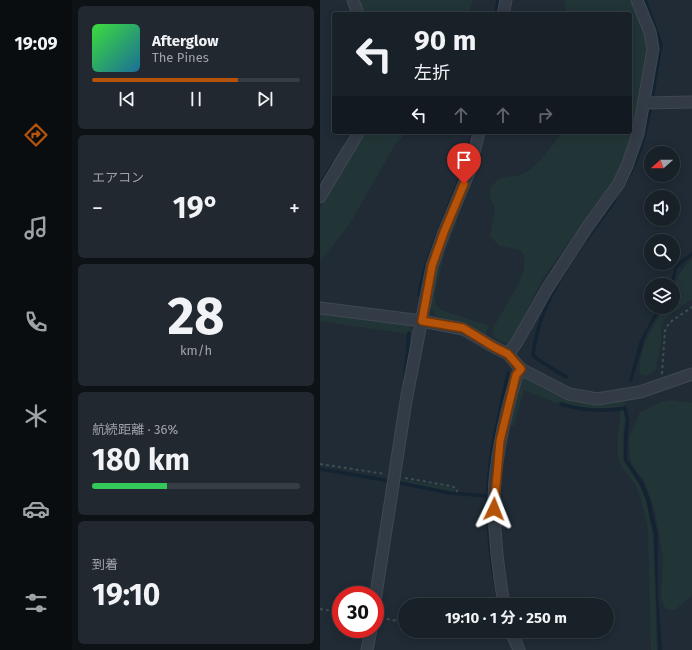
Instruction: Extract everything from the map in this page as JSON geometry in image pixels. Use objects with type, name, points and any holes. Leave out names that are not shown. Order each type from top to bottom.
[{"type":"street","points":[[353,0],[357,12]]},
{"type":"street","points":[[503,12],[506,0]]},
{"type":"street","points":[[508,354],[517,342],[547,289],[619,182],[628,166],[638,134],[653,49],[650,32],[637,0]]},
{"type":"street","points":[[644,103],[692,102]]},
{"type":"street","points":[[320,197],[358,134]]},
{"type":"street","points":[[377,586],[394,475],[432,266],[444,232],[469,172],[478,134]]},
{"type":"street","points":[[320,308],[422,321],[463,328],[508,354],[521,369],[569,394],[597,400],[626,395],[692,374]]},
{"type":"street","points":[[503,598],[494,522],[495,490],[502,434],[516,375],[521,369]]},
{"type":"street","points":[[367,650],[369,638]]},
{"type":"street","points":[[513,638],[519,650]]},
{"type":"path","points":[[664,384],[661,371],[665,331],[669,323],[692,307]]},
{"type":"path","points":[[320,464],[394,475],[451,486],[456,488],[458,492]]},
{"type":"path","points":[[320,609],[332,611]]},
{"type":"path","points":[[384,618],[398,621]]},
{"type":"shaded area","points":[[360,0],[473,0],[469,12],[363,12]]},
{"type":"shaded area","points":[[564,0],[632,0],[643,26],[647,43],[632,131],[632,12],[567,12]]},
{"type":"shaded area","points":[[366,134],[405,134],[396,143],[349,225],[320,261],[320,208]]},
{"type":"shaded area","points":[[561,134],[632,134],[617,174],[542,280],[512,340],[507,343],[501,342],[494,335],[492,330],[518,285],[523,273],[525,256],[520,250],[500,246],[490,237],[495,207],[490,197],[490,190],[494,184],[502,178],[526,173],[542,158]]},
{"type":"shaded area","points":[[452,218],[457,222],[447,247],[441,245]]},
{"type":"shaded area","points":[[440,249],[445,251],[435,294],[435,304],[441,310],[489,326],[485,335],[460,322],[437,316],[430,307]]},
{"type":"shaded area","points":[[692,260],[692,299],[680,308],[680,278],[678,278]]},
{"type":"shaded area","points":[[320,313],[408,325],[415,333],[391,472],[388,473],[404,377],[408,334],[320,321]]},
{"type":"shaded area","points":[[660,314],[671,314],[667,317],[661,326],[661,342],[656,369],[646,376],[640,374],[639,366],[643,348]]},
{"type":"shaded area","points":[[525,377],[559,396],[568,399],[587,403],[626,401],[623,408],[625,419],[623,460],[640,486],[646,500],[653,536],[657,650],[651,650],[648,529],[642,503],[636,486],[618,459],[618,437],[621,408],[581,408],[553,402],[524,390],[514,426],[506,425],[520,378]]},
{"type":"shaded area","points":[[672,400],[692,403],[692,595],[675,610],[667,609],[663,605],[661,596],[663,557],[656,515],[644,480],[634,468],[630,459],[629,438],[640,412],[661,402]]},
{"type":"shaded area","points":[[388,477],[391,478],[375,586],[370,586]]},
{"type":"shaded area","points":[[398,479],[453,488],[456,494],[396,483]]},
{"type":"water","points":[[692,252],[692,256],[680,266],[680,261]]},
{"type":"water","points":[[674,270],[677,270],[675,278],[672,278]]},
{"type":"water","points":[[654,314],[658,314],[646,334],[632,381],[629,382],[639,343]]},
{"type":"water","points":[[626,407],[629,419],[627,459],[644,484],[650,499],[658,536],[658,597],[662,650],[658,650],[654,535],[646,500],[640,485],[624,460],[626,419],[623,408]]},
{"type":"waterway","points":[[496,12],[498,0]]},
{"type":"waterway","points":[[645,0],[661,44],[652,98]]},
{"type":"waterway","points":[[625,182],[638,156],[644,138],[650,110]]},
{"type":"waterway","points":[[345,145],[351,134]]},
{"type":"waterway","points":[[419,295],[430,253],[457,185],[472,134]]},
{"type":"waterway","points":[[320,185],[334,163]]},
{"type":"waterway","points":[[566,377],[533,355],[537,334],[543,313],[563,274],[613,203],[618,192]]},
{"type":"waterway","points":[[405,378],[409,333]]},
{"type":"waterway","points":[[497,594],[491,558],[489,533],[489,481],[495,434],[508,373]]},
{"type":"waterway","points":[[561,404],[593,410],[625,408],[626,411]]},
{"type":"waterway","points":[[320,469],[390,481],[389,483]]},
{"type":"waterway","points":[[396,482],[450,493],[488,496]]},
{"type":"route","points":[[464,184],[432,266],[422,321],[463,328],[508,354],[521,369],[516,375],[500,441],[496,469],[494,509]]}]
